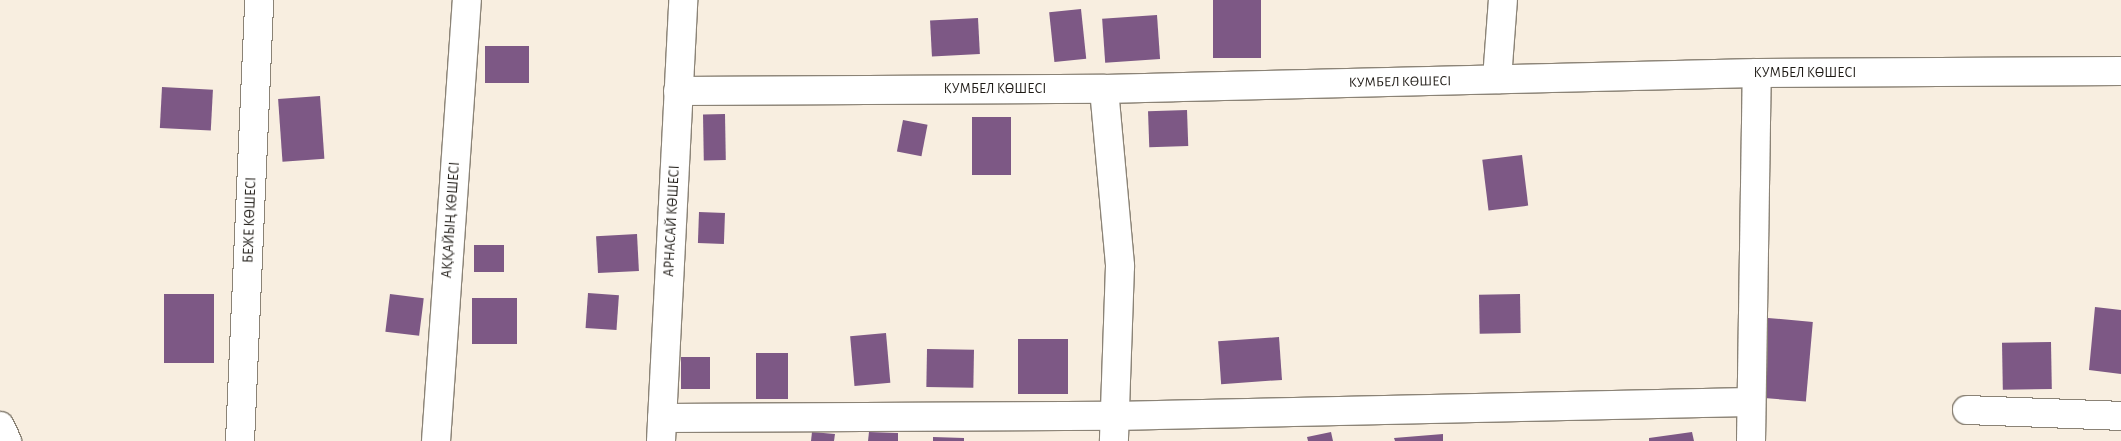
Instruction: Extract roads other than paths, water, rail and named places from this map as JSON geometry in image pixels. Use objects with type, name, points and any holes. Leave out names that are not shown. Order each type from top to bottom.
[{"type":"street","name":"БЕЖЕ КӨШЕСІ","points":[[240,441],[259,0]]},
{"type":"street","name":"АҚҚАЙЫҢ КӨШЕСІ","points":[[436,441],[467,0]]},
{"type":"street","name":"АРНАСАЙ КӨШЕСІ","points":[[662,429],[683,0]]},
{"type":"street","points":[[1497,79],[1503,0]]},
{"type":"street","name":"КУМБЕЛ KӨШЕСІ","points":[[678,91],[1104,89],[1757,73],[2121,71]]},
{"type":"street","points":[[1751,441],[1750,402],[1757,73]]},
{"type":"street","points":[[1104,89],[1120,266],[1115,428]]},
{"type":"street","points":[[662,429],[1115,428],[1750,402]]},
{"type":"street","points":[[1967,410],[2121,416]]},
{"type":"street","points":[[0,426],[7,441]]}]
